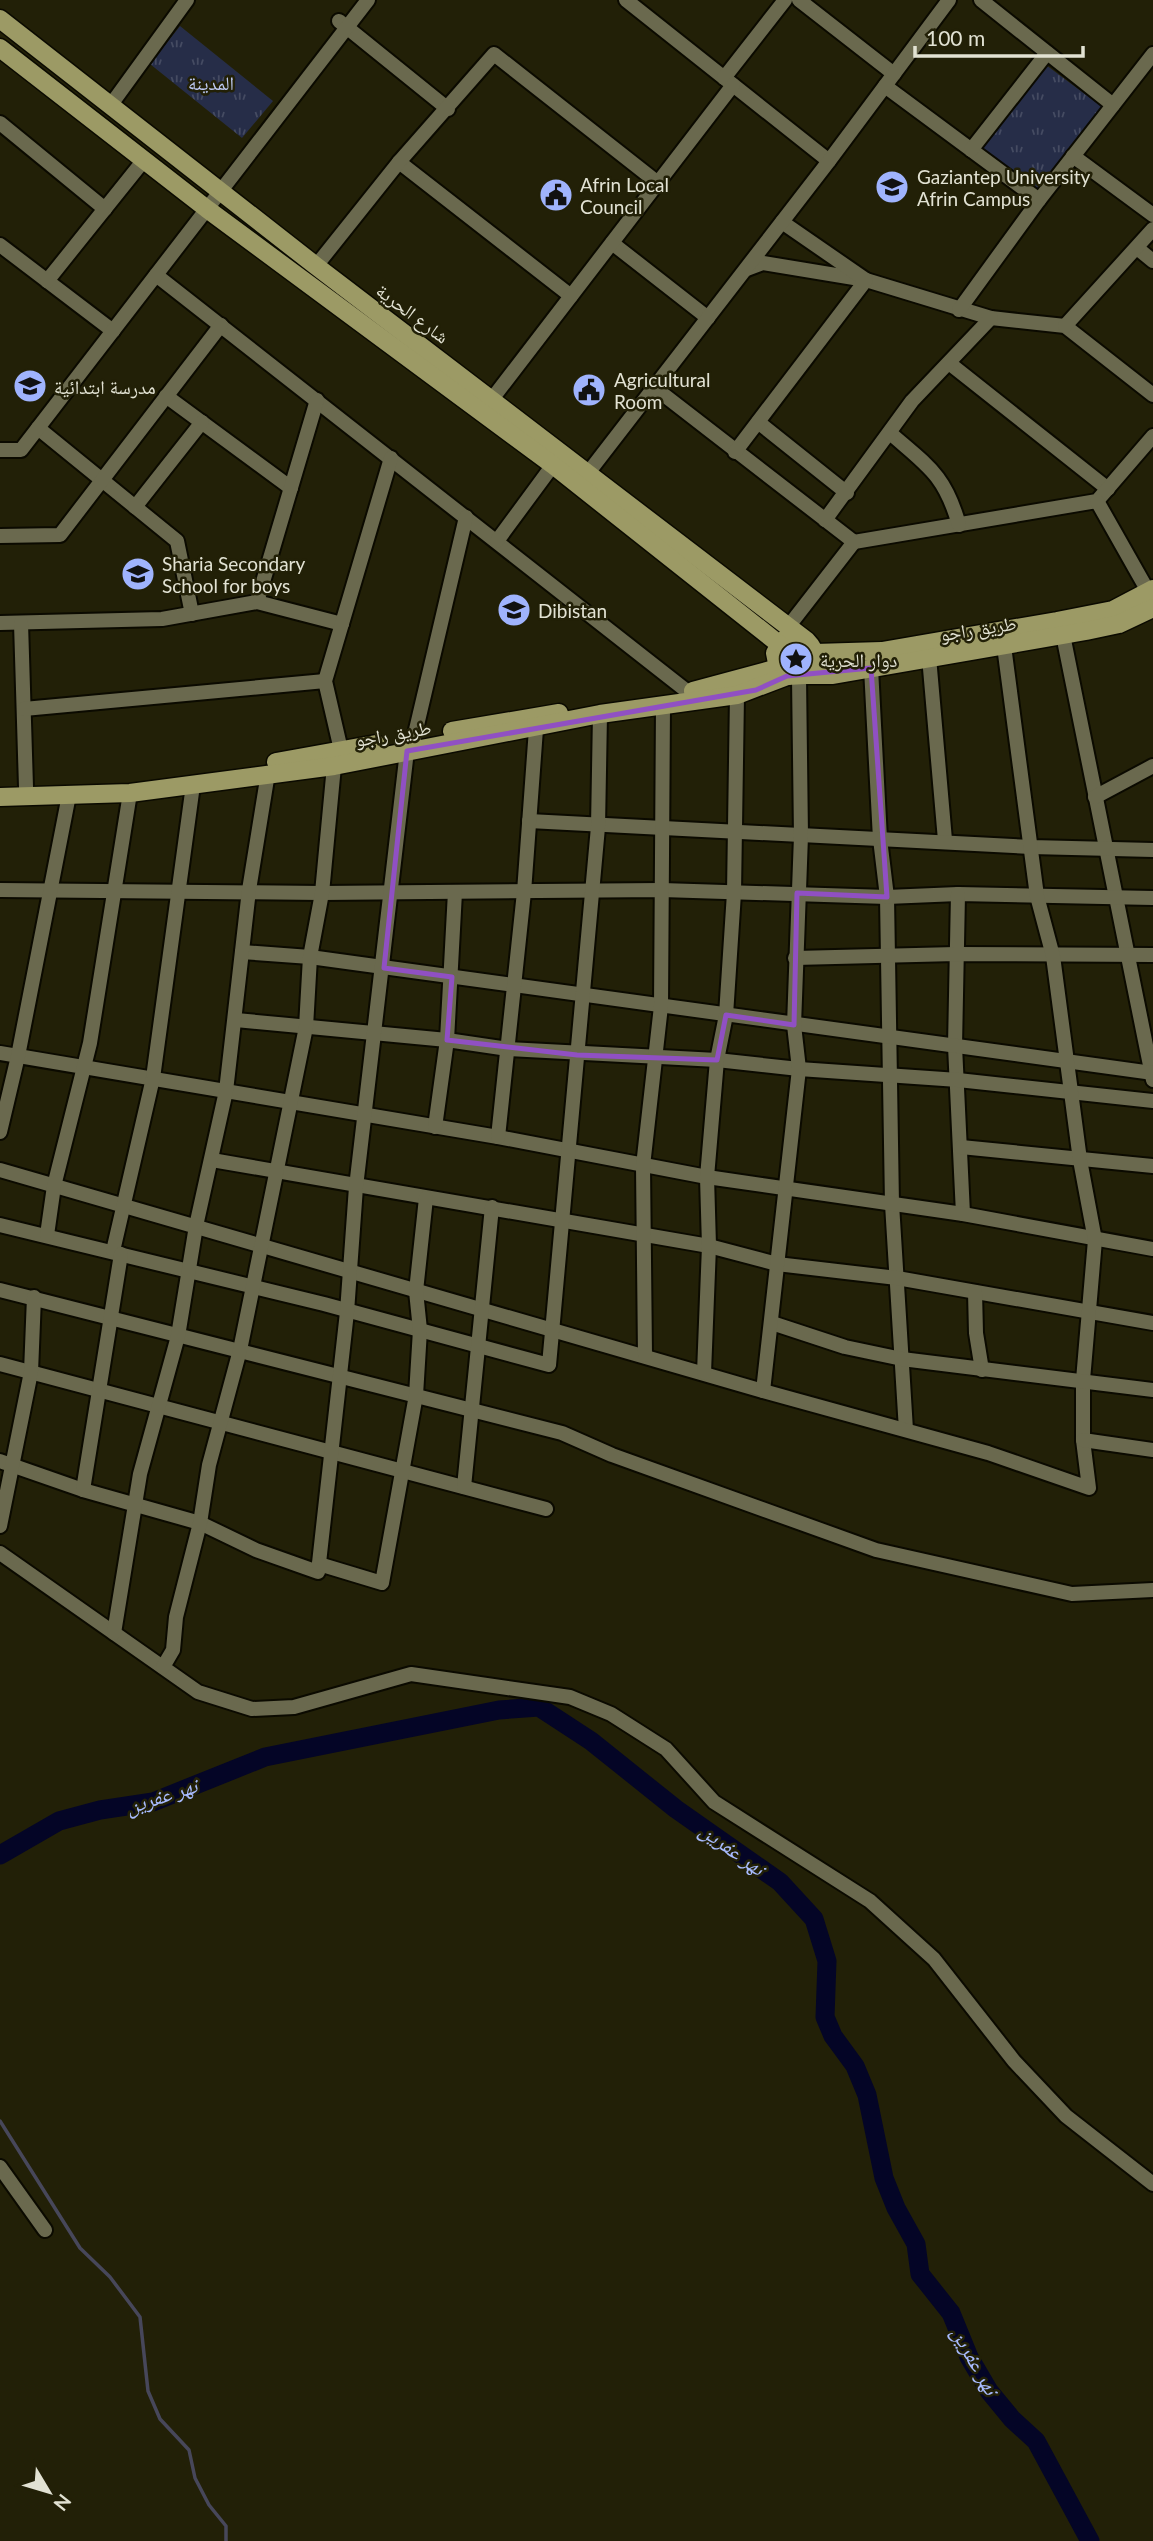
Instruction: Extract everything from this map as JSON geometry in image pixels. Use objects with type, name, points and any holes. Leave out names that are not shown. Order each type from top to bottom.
[{"type":"main road","name":"شارع الحرية","points":[[0,19],[492,399],[553,466],[803,638]]},
{"type":"main road","name":"شارع الحرية","points":[[2,55],[207,209],[524,434],[588,472],[638,522],[779,644]]},
{"type":"main road","name":"طريق راجو","points":[[0,797],[130,793],[193,785],[792,674],[833,675],[1004,646],[1119,624],[1152,597]]},
{"type":"main road","name":"طريق راجو","points":[[815,653],[882,651],[947,641],[1113,610],[1152,597]]},
{"type":"main road","points":[[791,637],[803,638],[815,653],[814,665],[792,674],[775,658],[779,644],[791,637]]},
{"type":"main road","name":"طريق راجو","points":[[410,745],[536,729],[600,714],[737,695],[792,674]]},
{"type":"main road","name":"طريق راجو","points":[[0,788],[143,783],[338,758]]},
{"type":"street","points":[[110,106],[187,0]]},
{"type":"street","points":[[0,450],[21,450],[221,191],[343,24],[368,0]]},
{"type":"street","points":[[626,0],[829,161]]},
{"type":"street","points":[[492,399],[658,183],[785,0]]},
{"type":"street","points":[[799,0],[971,150],[1039,200]]},
{"type":"street","points":[[588,472],[746,270],[949,0]]},
{"type":"street","points":[[981,0],[1113,105]]},
{"type":"street","points":[[343,24],[447,109]]},
{"type":"street","points":[[971,150],[1046,53]]},
{"type":"street","points":[[316,265],[399,162],[494,54],[658,183]]},
{"type":"street","points":[[959,310],[1039,200],[1153,54]]},
{"type":"street","points":[[0,123],[105,209]]},
{"type":"street","points":[[1073,156],[1153,215]]},
{"type":"street","points":[[47,281],[144,160]]},
{"type":"street","points":[[399,162],[571,296]]},
{"type":"street","points":[[782,222],[866,280]]},
{"type":"street","points":[[1065,326],[1153,229]]},
{"type":"street","points":[[612,243],[708,318]]},
{"type":"street","points":[[0,245],[113,331]]},
{"type":"street","points":[[1137,248],[1153,261]]},
{"type":"street","points":[[746,270],[762,263],[866,280],[990,318],[1065,326],[1153,395]]},
{"type":"street","points":[[156,275],[688,692]]},
{"type":"street","points":[[735,452],[866,280]]},
{"type":"street","points":[[825,520],[912,401],[990,318]]},
{"type":"street","points":[[0,536],[60,535],[220,325]]},
{"type":"street","points":[[949,363],[1108,489]]},
{"type":"street","points":[[655,388],[854,542]]},
{"type":"street","points":[[166,396],[291,488]]},
{"type":"street","points":[[257,602],[317,400]]},
{"type":"street","points":[[135,508],[202,422]]},
{"type":"street","points":[[758,422],[847,493]]},
{"type":"street","points":[[38,428],[177,541],[192,614]]},
{"type":"street","points":[[890,433],[930,467],[950,493],[959,525]]},
{"type":"street","points":[[788,627],[854,542],[1097,501],[1153,436]]},
{"type":"street","points":[[163,1667],[173,1650],[176,1617],[200,1523],[209,1465],[240,1350],[274,1173],[292,1101],[306,1027],[310,957],[322,892],[338,758],[325,681],[390,458]]},
{"type":"street","points":[[497,541],[553,466]]},
{"type":"street","points":[[1097,501],[1152,597]]},
{"type":"street","points":[[7,1464],[135,1506],[200,1523],[257,1550],[318,1572],[347,1312],[356,1187],[410,745],[466,517]]},
{"type":"street","points":[[0,623],[162,619],[257,602],[342,624]]},
{"type":"street","points":[[21,623],[26,787]]},
{"type":"street","points":[[242,952],[310,957],[888,1038],[1067,1060],[1152,1076],[1063,635]]},
{"type":"street","points":[[0,1170],[763,1391],[988,1453],[1089,1488],[1083,1440],[1083,1380],[1095,1240],[1080,1160],[1053,956],[1037,896],[1004,646]]},
{"type":"street","points":[[929,657],[945,841]]},
{"type":"street","points":[[871,668],[880,839],[887,897],[892,1204],[906,1430]]},
{"type":"street","points":[[763,1391],[799,1069],[794,1025],[801,835],[792,674]]},
{"type":"street","points":[[24,709],[325,681]]},
{"type":"street","points":[[704,1373],[709,1246],[707,1177],[717,1060],[726,1015],[734,893],[737,695]]},
{"type":"street","points":[[645,1356],[643,1166],[661,1006],[663,706]]},
{"type":"street","points":[[0,1225],[252,1286],[549,1365],[598,827],[600,714]]},
{"type":"street","points":[[498,1137],[524,892],[536,729]]},
{"type":"street","points":[[1095,797],[1153,766]]},
{"type":"street","points":[[114,1633],[140,1474],[178,1336],[196,1226],[226,1091],[249,890],[268,773]]},
{"type":"street","points":[[83,1490],[110,1320],[122,1205],[153,1078],[193,785]]},
{"type":"street","points":[[47,1235],[54,1186],[81,1068],[90,1043],[130,793]]},
{"type":"street","points":[[0,1132],[52,890],[69,795]]},
{"type":"street","points":[[529,821],[598,827],[1031,847],[1153,849]]},
{"type":"street","points":[[0,890],[662,890],[887,897],[958,894],[1153,898]]},
{"type":"street","points":[[435,1127],[447,1040],[455,892]]},
{"type":"street","points":[[958,894],[955,1046],[963,1214]]},
{"type":"street","points":[[795,958],[956,954],[1153,955]]},
{"type":"street","points":[[236,1020],[447,1040],[508,1049],[578,1055],[656,1055],[799,1069],[958,1080],[1153,1101]]},
{"type":"street","points":[[0,1053],[498,1137],[707,1177],[963,1214],[1153,1249]]},
{"type":"street","points":[[961,1147],[1153,1166]]},
{"type":"street","points":[[212,1160],[274,1173],[492,1207],[709,1246],[777,1264],[897,1278],[1153,1323]]},
{"type":"street","points":[[319,1564],[382,1583],[400,1470],[416,1395],[420,1330],[416,1291],[426,1198]]},
{"type":"street","points":[[464,1487],[492,1207]]},
{"type":"street","points":[[0,1290],[562,1433],[612,1455],[876,1549],[1072,1594],[1153,1590]]},
{"type":"street","points":[[975,1292],[976,1333],[982,1370]]},
{"type":"street","points":[[0,1526],[7,1464],[31,1372],[34,1297]]},
{"type":"street","points":[[772,1324],[845,1347],[902,1359],[1153,1390]]},
{"type":"street","points":[[0,1364],[546,1509]]},
{"type":"street","points":[[1083,1440],[1153,1450]]},
{"type":"street","points":[[0,1553],[198,1692],[252,1709],[294,1707],[411,1674],[570,1697],[611,1714],[666,1749],[714,1802],[870,1901],[934,1959],[1014,2061],[1066,2116],[1153,2184]]},
{"type":"street","points":[[0,2167],[46,2230]]},
{"type":"highlighted area","points":[[871,668],[887,897],[797,893],[794,1025],[726,1015],[717,1060],[577,1055],[447,1040],[452,977],[384,968],[407,751],[756,690],[787,676]]},
{"type":"green space","name":"المدينة","points":[[180,26],[273,101],[242,138],[150,64]]},
{"type":"green space","points":[[1042,62],[1109,112],[1047,196],[980,146]]},
{"type":"waterway","name":"نهر عفرين","points":[[0,1855],[59,1821],[100,1810],[153,1802],[265,1757],[499,1710],[539,1707],[591,1741],[676,1809],[780,1882],[814,1919],[827,1961],[825,2017],[833,2036],[855,2066],[867,2095],[884,2178],[896,2208],[916,2244],[920,2274],[951,2313],[969,2357],[989,2391],[1012,2419],[1036,2441],[1090,2541]]},
{"type":"waterway","points":[[0,2121],[80,2248],[110,2277],[140,2317],[148,2391],[160,2419],[189,2450],[195,2478],[209,2505],[226,2526],[226,2541]]},
{"type":"place","name":"Gaziantep University Afrin Campus","points":[[892,187]]},
{"type":"place","name":"Afrin Local Council","points":[[556,195]]},
{"type":"place","name":"مدرسة ابتدائية","points":[[30,386]]},
{"type":"place","name":"Agricultural Room","points":[[589,390]]},
{"type":"place","name":"Sharia Secondary School for boys","points":[[138,574]]},
{"type":"place","name":"Dibistan","points":[[514,610]]},
{"type":"place","name":"دوار الحرية","points":[[796,659]]}]
